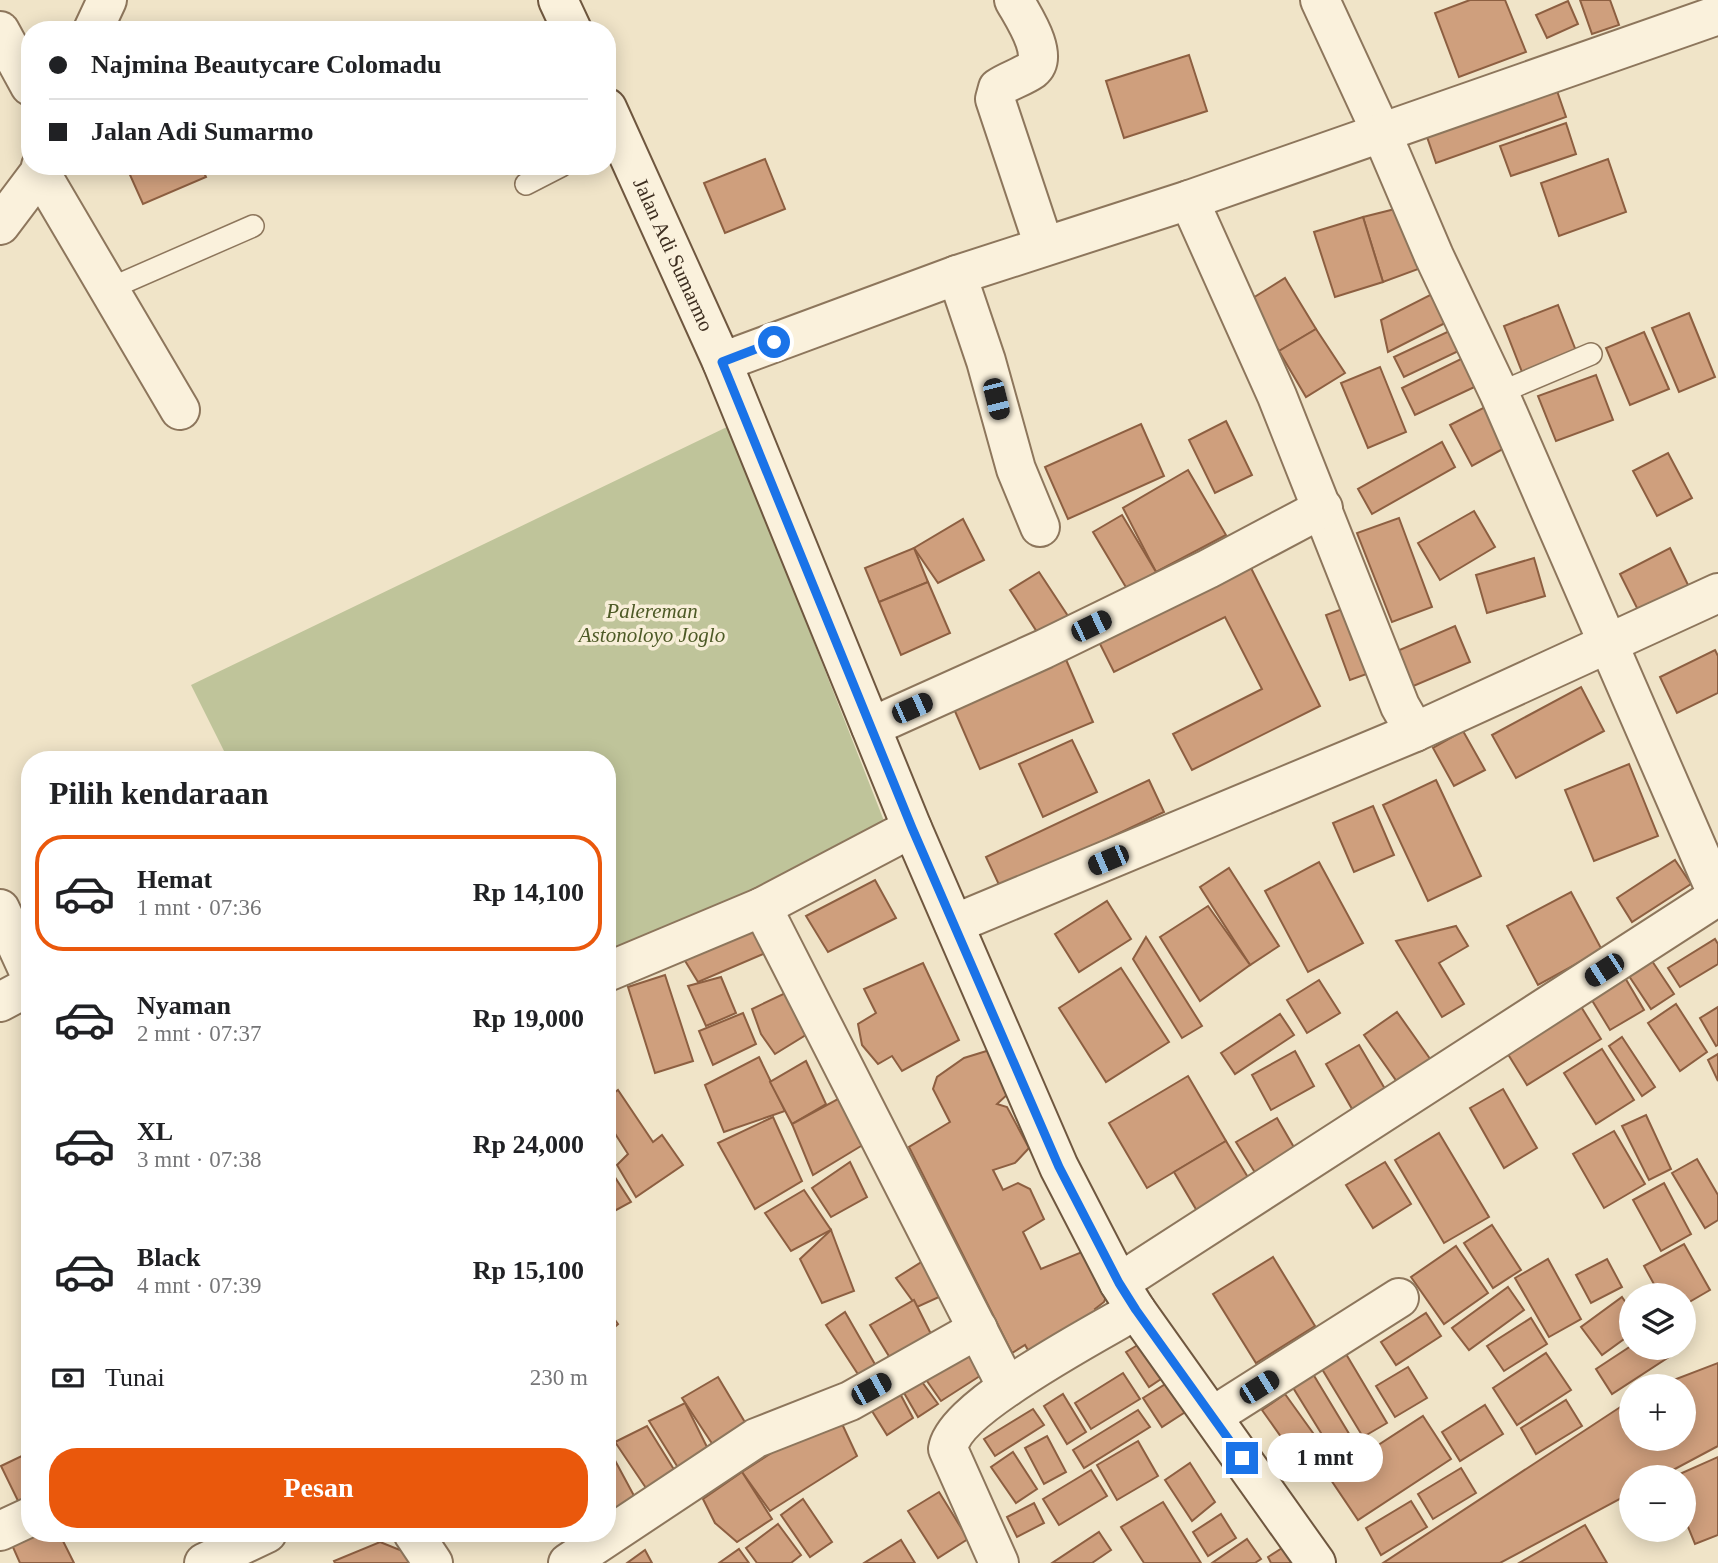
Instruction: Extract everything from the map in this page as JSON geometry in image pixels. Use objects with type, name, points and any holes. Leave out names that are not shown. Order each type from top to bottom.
[{"type":"street","points":[[97,21],[107,0]]},
{"type":"street","points":[[558,0],[568,21]]},
{"type":"street","points":[[1014,0],[1036,42],[1039,55],[1033,69],[998,88],[995,99],[1044,246]]},
{"type":"street","points":[[999,1563],[948,1449],[954,1434],[972,1415],[1128,1296],[1718,896],[1499,393],[1434,256],[1382,134],[1320,0]]},
{"type":"street","points":[[722,362],[957,275],[1189,200],[1718,15]]},
{"type":"street","points":[[0,31],[21,70]]},
{"type":"street","name":"Jalan Adi Sumarmo","points":[[616,138],[722,362],[912,828],[1059,1167],[1128,1296],[1317,1563]]},
{"type":"street","points":[[0,225],[37,175]]},
{"type":"street","points":[[44,175],[180,410]]},
{"type":"street","points":[[1189,200],[1277,396],[1400,706],[1416,732]]},
{"type":"street","points":[[957,275],[986,361],[1016,469],[1040,527]]},
{"type":"street","points":[[871,727],[1044,649],[1208,569],[1323,508]]},
{"type":"street","points":[[954,924],[1416,732],[1718,593]]},
{"type":"street","points":[[616,968],[762,907],[912,828]]},
{"type":"street","points":[[762,907],[1007,1387]]},
{"type":"street","points":[[0,909],[21,954]]},
{"type":"street","points":[[0,1002],[21,991]]},
{"type":"street","points":[[1213,1416],[1399,1298]]},
{"type":"street","points":[[616,1531],[756,1438],[850,1401],[978,1329]]},
{"type":"street","points":[[0,1531],[21,1521]]},
{"type":"street","points":[[204,1563],[248,1542]]},
{"type":"street","points":[[419,1542],[433,1563]]},
{"type":"street","points":[[568,1563],[600,1542]]},
{"type":"lane","points":[[526,184],[544,175]]},
{"type":"lane","points":[[109,289],[253,226]]},
{"type":"lane","points":[[1499,393],[1591,354]]},
{"type":"green space","name":"Palereman Astonoloyo Joglo","points":[[729,426],[888,831],[616,956],[616,751],[224,751],[191,685]]},
{"type":"building","points":[[1470,0],[1505,0],[1526,52],[1459,77],[1435,13]]},
{"type":"building","points":[[1580,0],[1610,0],[1619,25],[1592,34]]},
{"type":"building","points":[[1568,1],[1578,24],[1547,38],[1536,15]]},
{"type":"building","points":[[1189,55],[1207,111],[1124,138],[1106,81]]},
{"type":"building","points":[[1556,88],[1566,117],[1436,163],[1426,134]]},
{"type":"building","points":[[1566,123],[1576,154],[1511,176],[1500,146]]},
{"type":"building","points":[[765,159],[785,209],[725,233],[704,183]]},
{"type":"building","points":[[1608,159],[1626,212],[1559,236],[1541,183]]},
{"type":"building","points":[[130,175],[206,177],[143,204]]},
{"type":"building","points":[[1403,207],[1421,268],[1383,282],[1363,217]]},
{"type":"building","points":[[1363,217],[1383,282],[1335,297],[1314,232]]},
{"type":"building","points":[[1285,278],[1316,329],[1279,351],[1248,301]]},
{"type":"building","points":[[1436,292],[1451,320],[1388,352],[1381,320]]},
{"type":"building","points":[[1558,305],[1578,356],[1524,377],[1504,326]]},
{"type":"building","points":[[1689,313],[1715,377],[1679,392],[1652,328]]},
{"type":"building","points":[[1460,326],[1469,346],[1404,377],[1394,357]]},
{"type":"building","points":[[1316,329],[1345,373],[1306,397],[1279,351]]},
{"type":"building","points":[[1644,332],[1669,389],[1630,405],[1606,348]]},
{"type":"building","points":[[1469,355],[1483,383],[1415,415],[1402,388]]},
{"type":"building","points":[[1380,367],[1406,432],[1368,448],[1341,383]]},
{"type":"building","points":[[1596,375],[1613,420],[1556,441],[1538,396]]},
{"type":"building","points":[[1489,405],[1510,445],[1472,466],[1450,425]]},
{"type":"building","points":[[1226,421],[1252,475],[1215,493],[1189,440]]},
{"type":"building","points":[[1141,424],[1164,476],[1068,519],[1045,467]]},
{"type":"building","points":[[1442,442],[1455,467],[1372,514],[1358,489]]},
{"type":"building","points":[[1668,453],[1692,498],[1657,516],[1633,471]]},
{"type":"building","points":[[1188,470],[1226,535],[1156,572],[1123,508]]},
{"type":"building","points":[[1474,511],[1495,547],[1440,580],[1418,543]]},
{"type":"building","points":[[1122,515],[1156,572],[1127,589],[1093,532]]},
{"type":"building","points":[[1399,518],[1432,607],[1392,622],[1357,533]]},
{"type":"building","points":[[963,519],[984,560],[938,583],[914,548]]},
{"type":"building","points":[[914,548],[928,582],[879,602],[865,568]]},
{"type":"building","points":[[1670,548],[1692,593],[1642,618],[1620,574]]},
{"type":"building","points":[[1534,558],[1545,596],[1487,613],[1476,575]]},
{"type":"building","points":[[1248,562],[1320,706],[1192,770],[1173,734],[1262,689],[1225,617],[1114,672],[1097,638]]},
{"type":"building","points":[[1039,572],[1068,616],[1039,635],[1010,590]]},
{"type":"building","points":[[928,582],[950,633],[901,655],[879,602]]},
{"type":"building","points":[[1353,605],[1375,671],[1350,680],[1326,615]]},
{"type":"building","points":[[1455,626],[1470,662],[1404,690],[1388,655]]},
{"type":"building","points":[[1715,650],[1718,656],[1718,693],[1677,713],[1660,677]]},
{"type":"building","points":[[1064,655],[1093,722],[980,769],[951,702]]},
{"type":"building","points":[[1581,687],[1604,731],[1516,778],[1492,735]]},
{"type":"building","points":[[1463,731],[1485,770],[1454,786],[1433,748]]},
{"type":"building","points":[[1072,740],[1097,792],[1043,817],[1019,764]]},
{"type":"building","points":[[1629,764],[1658,836],[1594,861],[1565,790]]},
{"type":"building","points":[[1149,780],[1164,812],[1001,889],[986,857]]},
{"type":"building","points":[[1436,780],[1481,876],[1428,901],[1383,805]]},
{"type":"building","points":[[1373,806],[1394,855],[1354,872],[1333,823]]},
{"type":"building","points":[[1675,860],[1691,884],[1632,922],[1617,898]]},
{"type":"building","points":[[1319,862],[1363,943],[1308,972],[1265,891]]},
{"type":"building","points":[[1229,868],[1279,946],[1250,965],[1200,887]]},
{"type":"building","points":[[875,880],[896,918],[828,952],[806,916]]},
{"type":"building","points":[[1571,892],[1602,950],[1538,985],[1507,926]]},
{"type":"building","points":[[1107,901],[1131,939],[1079,972],[1055,934]]},
{"type":"building","points":[[1208,906],[1250,965],[1200,1001],[1160,937]]},
{"type":"building","points":[[758,914],[777,948],[698,982],[679,951]]},
{"type":"building","points":[[1456,926],[1468,946],[1439,963],[1464,1004],[1442,1017],[1396,941]]},
{"type":"building","points":[[1146,937],[1202,1026],[1182,1038],[1133,959]]},
{"type":"building","points":[[1715,939],[1718,944],[1718,964],[1680,987],[1668,968]]},
{"type":"building","points":[[1650,958],[1674,994],[1651,1009],[1627,973]]},
{"type":"building","points":[[923,963],[959,1040],[902,1071],[892,1056],[878,1064],[862,1045],[858,1024],[876,1013],[864,989]]},
{"type":"building","points":[[1121,968],[1169,1042],[1106,1082],[1059,1008]]},
{"type":"building","points":[[665,975],[693,1061],[655,1073],[628,987]]},
{"type":"building","points":[[1624,976],[1644,1010],[1610,1030],[1590,997]]},
{"type":"building","points":[[721,977],[736,1013],[706,1026],[688,986]]},
{"type":"building","points":[[1319,980],[1340,1013],[1307,1033],[1287,1000]]},
{"type":"building","points":[[798,987],[817,1028],[775,1054],[761,1034],[752,1009]]},
{"type":"building","points":[[1676,1004],[1707,1052],[1680,1071],[1648,1023]]},
{"type":"building","points":[[1580,1005],[1601,1039],[1527,1085],[1506,1051]]},
{"type":"building","points":[[1718,1007],[1718,1045],[1716,1046],[1700,1018]]},
{"type":"building","points":[[1397,1012],[1433,1063],[1400,1086],[1364,1035]]},
{"type":"building","points":[[743,1013],[756,1044],[713,1065],[699,1031]]},
{"type":"building","points":[[1280,1014],[1294,1035],[1235,1074],[1221,1053]]},
{"type":"building","points":[[1622,1037],[1655,1087],[1642,1096],[1609,1046]]},
{"type":"building","points":[[1359,1045],[1388,1094],[1355,1114],[1326,1064]]},
{"type":"building","points":[[993,1049],[1010,1092],[997,1104],[1007,1107],[1029,1148],[1015,1163],[993,1170],[1003,1190],[1018,1183],[1030,1189],[1044,1219],[1023,1232],[1041,1269],[1094,1247],[1110,1286],[1104,1302],[1095,1309],[1104,1322],[1035,1362],[1025,1345],[1012,1353],[909,1147],[950,1122],[933,1089],[937,1077],[964,1058]]},
{"type":"building","points":[[1602,1049],[1634,1100],[1596,1124],[1564,1073]]},
{"type":"building","points":[[1295,1051],[1314,1086],[1271,1110],[1252,1075]]},
{"type":"building","points":[[1718,1054],[1718,1081],[1708,1060]]},
{"type":"building","points":[[759,1057],[785,1111],[724,1132],[705,1085]]},
{"type":"building","points":[[806,1061],[826,1104],[792,1124],[770,1082]]},
{"type":"building","points":[[1188,1076],[1226,1141],[1147,1188],[1109,1123]]},
{"type":"building","points":[[1503,1089],[1537,1148],[1504,1168],[1470,1108]]},
{"type":"building","points":[[618,1090],[653,1142],[662,1135],[683,1165],[636,1197],[617,1165],[628,1154],[616,1135]]},
{"type":"building","points":[[847,1094],[871,1140],[813,1175],[792,1124]]},
{"type":"building","points":[[1646,1115],[1671,1169],[1649,1180],[1622,1126]]},
{"type":"building","points":[[773,1117],[802,1181],[755,1209],[718,1143]]},
{"type":"building","points":[[1277,1118],[1299,1156],[1259,1179],[1236,1142]]},
{"type":"building","points":[[1614,1131],[1645,1184],[1604,1208],[1573,1154]]},
{"type":"building","points":[[1439,1133],[1489,1217],[1444,1243],[1395,1160]]},
{"type":"building","points":[[1226,1141],[1252,1184],[1200,1216],[1174,1172]]},
{"type":"building","points":[[1697,1159],[1718,1195],[1718,1220],[1705,1228],[1672,1173]]},
{"type":"building","points":[[850,1162],[867,1197],[831,1217],[812,1188]]},
{"type":"building","points":[[1385,1162],[1411,1204],[1373,1228],[1346,1185]]},
{"type":"building","points":[[616,1179],[631,1202],[616,1210]]},
{"type":"building","points":[[1664,1183],[1691,1234],[1661,1251],[1633,1200]]},
{"type":"building","points":[[804,1190],[831,1230],[791,1251],[765,1213]]},
{"type":"building","points":[[1492,1225],[1521,1270],[1493,1288],[1464,1243]]},
{"type":"building","points":[[831,1230],[854,1291],[822,1303],[800,1259]]},
{"type":"building","points":[[1684,1244],[1710,1290],[1696,1298],[1696,1283],[1653,1283],[1644,1266]]},
{"type":"building","points":[[1456,1246],[1488,1293],[1444,1324],[1411,1277]]},
{"type":"building","points":[[931,1256],[950,1292],[917,1307],[896,1278]]},
{"type":"building","points":[[1273,1257],[1315,1326],[1256,1363],[1213,1294]]},
{"type":"building","points":[[1548,1259],[1581,1319],[1549,1337],[1515,1278]]},
{"type":"building","points":[[1607,1259],[1620,1283],[1619,1289],[1591,1303],[1576,1275]]},
{"type":"building","points":[[1508,1287],[1524,1310],[1469,1350],[1452,1328]]},
{"type":"building","points":[[1619,1299],[1619,1343],[1602,1355],[1581,1327]]},
{"type":"building","points":[[914,1300],[937,1346],[898,1371],[870,1325]]},
{"type":"building","points":[[845,1312],[880,1373],[865,1385],[826,1325]]},
{"type":"building","points":[[1426,1313],[1441,1336],[1396,1365],[1381,1342]]},
{"type":"building","points":[[1531,1318],[1547,1344],[1504,1371],[1487,1346]]},
{"type":"building","points":[[1146,1340],[1167,1375],[1149,1387],[1126,1352]]},
{"type":"building","points":[[967,1344],[983,1374],[941,1401],[920,1371]]},
{"type":"building","points":[[1546,1353],[1571,1390],[1517,1425],[1493,1388]]},
{"type":"building","points":[[1346,1354],[1387,1423],[1363,1437],[1322,1369]]},
{"type":"building","points":[[1619,1354],[1619,1360],[1664,1360],[1643,1374],[1619,1374],[1619,1389],[1612,1394],[1596,1369]]},
{"type":"building","points":[[1718,1363],[1718,1446],[1682,1465],[1619,1465],[1619,1499],[1500,1563],[1383,1563],[1619,1408],[1619,1451],[1696,1451],[1696,1374],[1689,1374]]},
{"type":"building","points":[[1408,1367],[1427,1398],[1395,1417],[1376,1386]]},
{"type":"building","points":[[1123,1373],[1140,1399],[1091,1429],[1075,1403]]},
{"type":"building","points":[[1313,1374],[1354,1442],[1334,1454],[1292,1386]]},
{"type":"building","points":[[917,1375],[938,1404],[918,1417],[900,1386]]},
{"type":"building","points":[[718,1377],[746,1424],[713,1445],[682,1398]]},
{"type":"building","points":[[1172,1380],[1190,1409],[1162,1427],[1143,1398]]},
{"type":"building","points":[[896,1386],[913,1418],[887,1435],[867,1403]]},
{"type":"building","points":[[1063,1394],[1086,1432],[1067,1444],[1044,1406]]},
{"type":"building","points":[[1285,1394],[1331,1458],[1308,1475],[1262,1410]]},
{"type":"building","points":[[1566,1400],[1582,1426],[1536,1454],[1521,1428]]},
{"type":"building","points":[[685,1403],[711,1455],[682,1474],[649,1421]]},
{"type":"building","points":[[1485,1405],[1503,1434],[1460,1461],[1442,1432]]},
{"type":"building","points":[[1033,1409],[1044,1425],[995,1456],[984,1439]]},
{"type":"building","points":[[1138,1410],[1150,1427],[1084,1468],[1073,1450]]},
{"type":"building","points":[[836,1411],[857,1456],[770,1511],[742,1472]]},
{"type":"building","points":[[1423,1416],[1451,1459],[1358,1520],[1329,1477]]},
{"type":"building","points":[[647,1426],[678,1476],[650,1494],[616,1442]]},
{"type":"building","points":[[1047,1436],[1066,1472],[1044,1484],[1025,1448]]},
{"type":"building","points":[[1138,1441],[1158,1476],[1117,1500],[1097,1465]]},
{"type":"building","points":[[1013,1452],[1037,1489],[1016,1503],[991,1467]]},
{"type":"building","points":[[21,1456],[21,1504],[20,1505],[1,1466]]},
{"type":"building","points":[[1718,1457],[1718,1535],[1695,1544],[1696,1542],[1696,1467]]},
{"type":"building","points":[[616,1462],[639,1505],[616,1516]]},
{"type":"building","points":[[1190,1463],[1215,1502],[1192,1521],[1165,1480]]},
{"type":"building","points":[[1461,1468],[1476,1493],[1433,1519],[1418,1494]]},
{"type":"building","points":[[1091,1470],[1107,1496],[1059,1525],[1043,1499]]},
{"type":"building","points":[[742,1472],[772,1519],[737,1542],[715,1523],[703,1499]]},
{"type":"building","points":[[939,1492],[968,1539],[938,1558],[908,1511]]},
{"type":"building","points":[[803,1499],[832,1542],[810,1557],[781,1515]]},
{"type":"building","points":[[1411,1501],[1427,1527],[1381,1555],[1366,1528]]},
{"type":"building","points":[[1163,1502],[1201,1563],[1144,1563],[1121,1527]]},
{"type":"building","points":[[1034,1503],[1044,1523],[1017,1537],[1007,1517]]},
{"type":"building","points":[[1221,1514],[1236,1538],[1208,1556],[1193,1532]]},
{"type":"building","points":[[778,1524],[801,1555],[791,1563],[757,1563],[746,1548]]},
{"type":"building","points":[[1585,1525],[1607,1563],[1519,1563]]},
{"type":"building","points":[[1099,1532],[1111,1550],[1092,1563],[1052,1563]]},
{"type":"building","points":[[1247,1539],[1261,1559],[1255,1563],[1212,1563]]},
{"type":"building","points":[[901,1540],[915,1563],[864,1563]]},
{"type":"building","points":[[21,1541],[64,1542],[74,1563],[20,1563],[12,1545]]},
{"type":"building","points":[[380,1542],[405,1552],[410,1563],[334,1561]]},
{"type":"building","points":[[1282,1548],[1292,1563],[1271,1563],[1268,1557]]},
{"type":"building","points":[[739,1549],[749,1563],[719,1563]]},
{"type":"building","points":[[645,1550],[652,1563],[627,1563]]},
{"type":"route","points":[[774,342],[722,362],[912,828],[1059,1167],[1119,1283],[1242,1458]]}]
